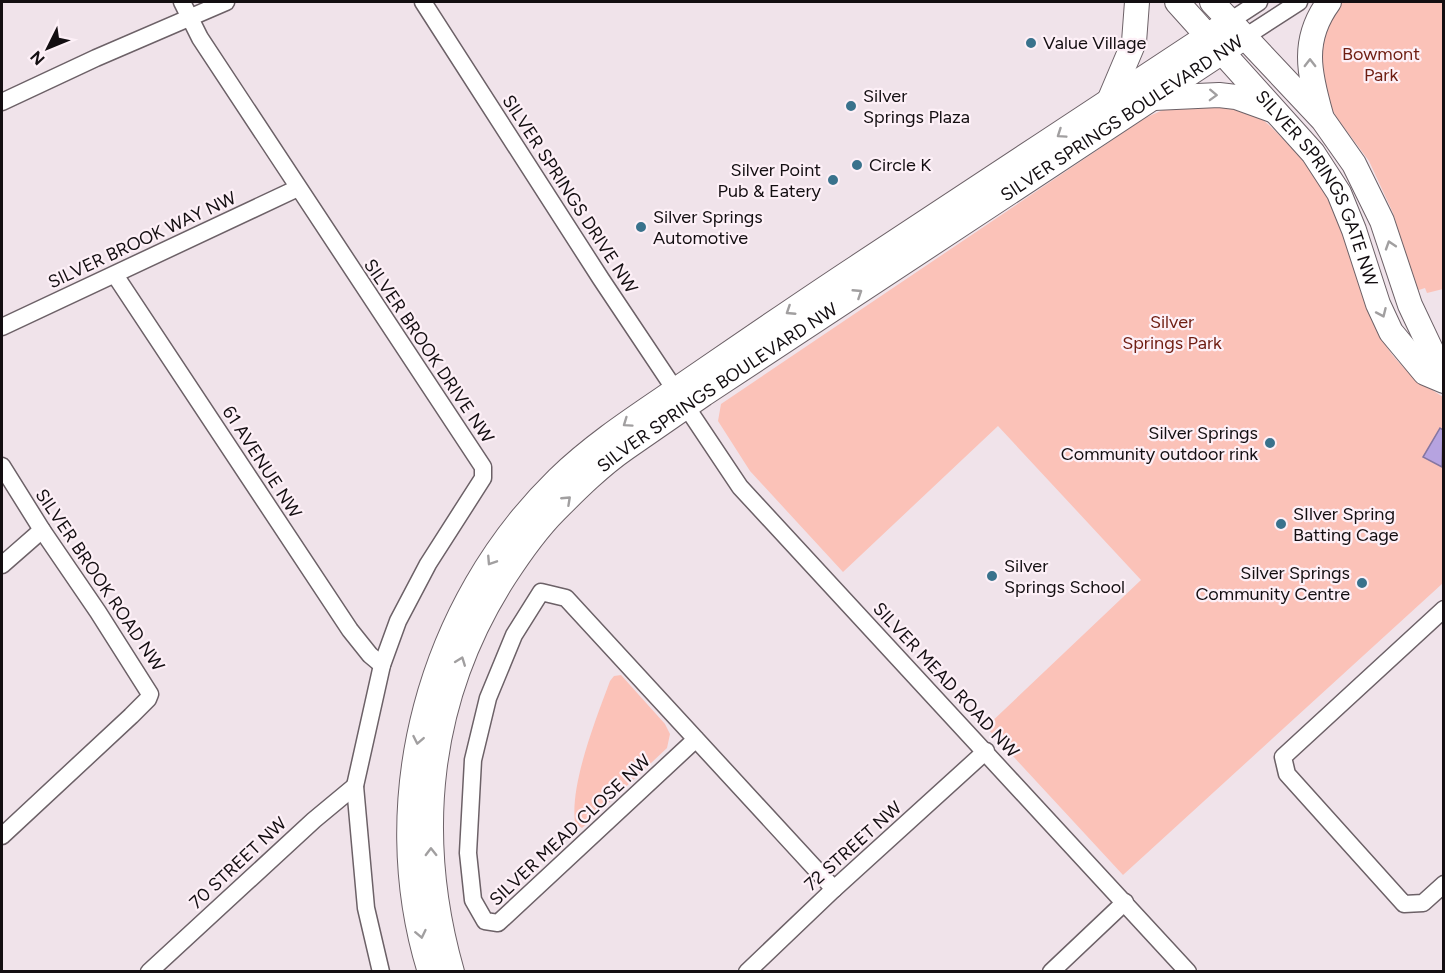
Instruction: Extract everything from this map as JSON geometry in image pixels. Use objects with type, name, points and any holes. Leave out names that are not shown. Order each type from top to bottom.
[{"type":"street","name":"SILVER BROOK DRIVE NW","points":[[182,2],[200,38],[483,467],[483,478],[428,564],[398,621],[382,665],[355,786],[366,908],[381,972]]},
{"type":"street","points":[[2,102],[225,2]]},
{"type":"street","name":"SILVER SPRINGS DRIVE NW","points":[[423,2],[601,279],[681,398]]},
{"type":"street","points":[[1109,101],[1134,42],[1137,2]]},
{"type":"street","name":"SILVER SPRINGS GATE NW","points":[[1176,2],[1313,153],[1339,193],[1390,332],[1425,372],[1443,379]]},
{"type":"street","name":"SILVER SPRINGS GATE NW","points":[[1212,2],[1323,120],[1354,164],[1382,221],[1410,305],[1443,379]]},
{"type":"street","name":"SILVER SPRINGS BOULEVARD NW","points":[[1238,29],[1259,2]]},
{"type":"street","name":"SILVER SPRINGS BOULEVARD NW","points":[[452,972],[438,917],[434,889],[430,803],[436,753],[444,714],[454,678],[472,634],[490,600],[523,549],[555,511],[681,398],[774,321],[1109,101],[1215,44],[1238,29],[1299,2]]},
{"type":"street","points":[[1323,120],[1309,70],[1315,28],[1329,2]]},
{"type":"street","name":"SILVER SPRINGS BOULEVARD NW","points":[[430,972],[416,908],[409,836],[411,786],[424,708],[457,620],[494,557],[534,503],[561,476],[622,426],[681,398],[1154,98],[1215,44]]},
{"type":"street","points":[[1154,98],[1219,95],[1236,98],[1277,112]]},
{"type":"street","name":"SILVER BROOK WAY NW","points":[[2,327],[298,188]]},
{"type":"street","name":"61 AVENUE NW","points":[[115,275],[350,630],[370,655],[382,665]]},
{"type":"street","name":"SILVER MEAD ROAD NW","points":[[681,398],[740,486],[1188,972]]},
{"type":"street","name":"SILVER BROOK ROAD NW","points":[[2,466],[150,694],[131,716],[2,836]]},
{"type":"street","points":[[2,565],[42,530]]},
{"type":"street","name":"SILVER MEAD CLOSE NW","points":[[696,739],[498,923],[485,921],[473,900],[468,853],[473,760],[492,689],[514,635],[542,592],[566,598],[696,739],[834,889]]},
{"type":"street","points":[[1443,609],[1283,757],[1287,774],[1404,904],[1423,903],[1443,884]]},
{"type":"street","name":"72 STREET NW","points":[[747,972],[834,889],[986,751]]},
{"type":"street","name":"70 STREET NW","points":[[149,972],[314,820],[355,786]]},
{"type":"street","points":[[1050,972],[1125,902]]},
{"type":"green space","name":"Bowmont Park","points":[[1337,2],[1443,2],[1443,289],[1427,293],[1425,288],[1416,291],[1393,213],[1369,161],[1337,118],[1325,97],[1320,47]]},
{"type":"green space","name":"Silver Springs Park","points":[[1172,106],[1222,106],[1243,109],[1263,120],[1292,149],[1315,176],[1328,196],[1344,234],[1369,312],[1389,351],[1418,380],[1443,397],[1443,583],[1123,875],[986,727],[1141,580],[998,426],[843,572],[750,471],[718,421],[721,404],[1145,118]]},
{"type":"green space","points":[[621,675],[665,724],[670,734],[667,748],[582,828],[575,823],[574,807],[580,771],[591,732],[610,681],[614,676]]},
{"type":"shaded area","points":[[1440,428],[1443,430],[1442,467],[1423,457]]},
{"type":"place","name":"Value Village","points":[[1031,43]]},
{"type":"place","name":"Silver Springs Plaza","points":[[851,106]]},
{"type":"place","name":"Circle K","points":[[857,165]]},
{"type":"place","name":"Silver Point Pub & Eatery","points":[[833,180]]},
{"type":"place","name":"Silver Springs Automotive","points":[[641,227]]},
{"type":"place","name":"Silver Springs Community outdoor rink","points":[[1270,443]]},
{"type":"place","name":"SIlver Spring Batting Cage","points":[[1281,524]]},
{"type":"place","name":"Silver Springs School","points":[[992,576]]},
{"type":"place","name":"Silver Springs Community Centre","points":[[1362,583]]}]
